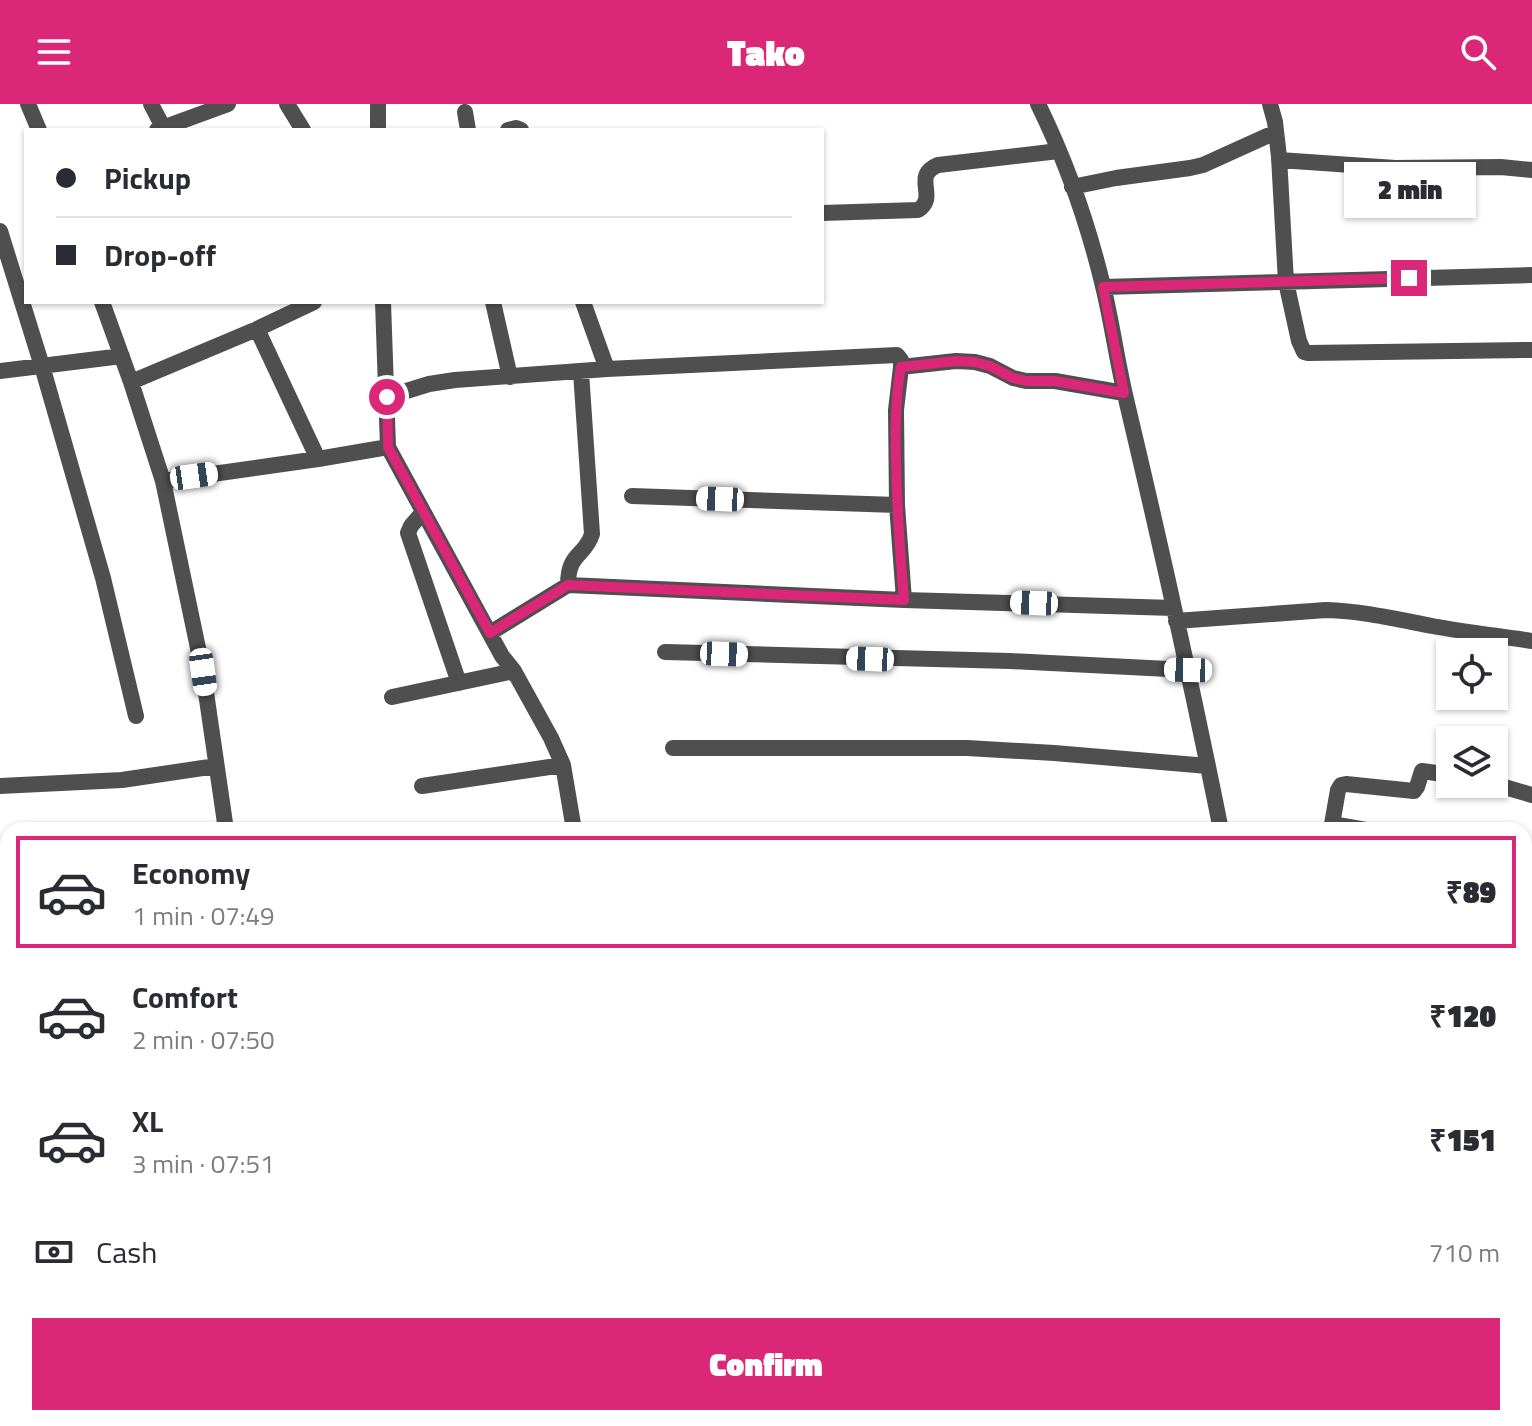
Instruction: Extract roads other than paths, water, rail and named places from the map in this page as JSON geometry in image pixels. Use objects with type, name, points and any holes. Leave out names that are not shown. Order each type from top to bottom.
[{"type":"street","points":[[28,104],[38,128]]},
{"type":"street","points":[[151,104],[170,127],[228,104]]},
{"type":"street","points":[[287,104],[302,128]]},
{"type":"street","points":[[378,104],[378,128]]},
{"type":"street","points":[[1038,104],[1072,187],[1103,287],[1219,822]]},
{"type":"street","points":[[1270,104],[1279,160],[1286,282],[1301,349],[1308,353],[1532,350]]},
{"type":"street","points":[[465,112],[468,128]]},
{"type":"street","points":[[1072,187],[1203,165],[1276,132]]},
{"type":"street","points":[[824,213],[918,210],[927,200],[925,178],[931,168],[938,165],[1059,151]]},
{"type":"street","points":[[1279,160],[1395,168],[1501,167],[1532,170]]},
{"type":"street","points":[[0,231],[103,578],[136,716]]},
{"type":"street","points":[[1103,287],[1532,275]]},
{"type":"street","points":[[103,304],[163,481],[203,672],[225,822]]},
{"type":"street","points":[[131,382],[257,329],[284,308],[304,304]]},
{"type":"street","points":[[383,304],[388,447],[502,656],[514,671],[551,738],[563,765],[573,822]]},
{"type":"street","points":[[493,304],[510,377]]},
{"type":"street","points":[[584,304],[607,369]]},
{"type":"street","points":[[257,329],[318,459]]},
{"type":"street","points":[[387,397],[429,384],[455,380],[893,354],[900,357],[901,367],[896,410],[897,505],[904,600]]},
{"type":"street","points":[[0,371],[122,356]]},
{"type":"street","points":[[901,367],[975,362],[1026,381],[1055,381],[1124,393]]},
{"type":"street","points":[[560,590],[572,562],[589,543],[592,534],[581,372]]},
{"type":"street","points":[[163,481],[388,447]]},
{"type":"street","points":[[632,496],[897,505]]},
{"type":"street","points":[[423,512],[408,533],[459,683]]},
{"type":"street","points":[[490,633],[560,590],[904,600],[1175,614],[1348,611],[1532,641]]},
{"type":"street","points":[[665,652],[1010,661],[1188,670]]},
{"type":"street","points":[[392,697],[514,671]]},
{"type":"street","points":[[673,748],[967,748],[1208,766]]},
{"type":"street","points":[[422,786],[563,765]]},
{"type":"street","points":[[0,786],[122,780],[216,766]]},
{"type":"street","points":[[1332,822],[1341,785],[1414,791],[1422,771],[1436,773]]},
{"type":"street","points":[[1508,788],[1532,795]]}]
